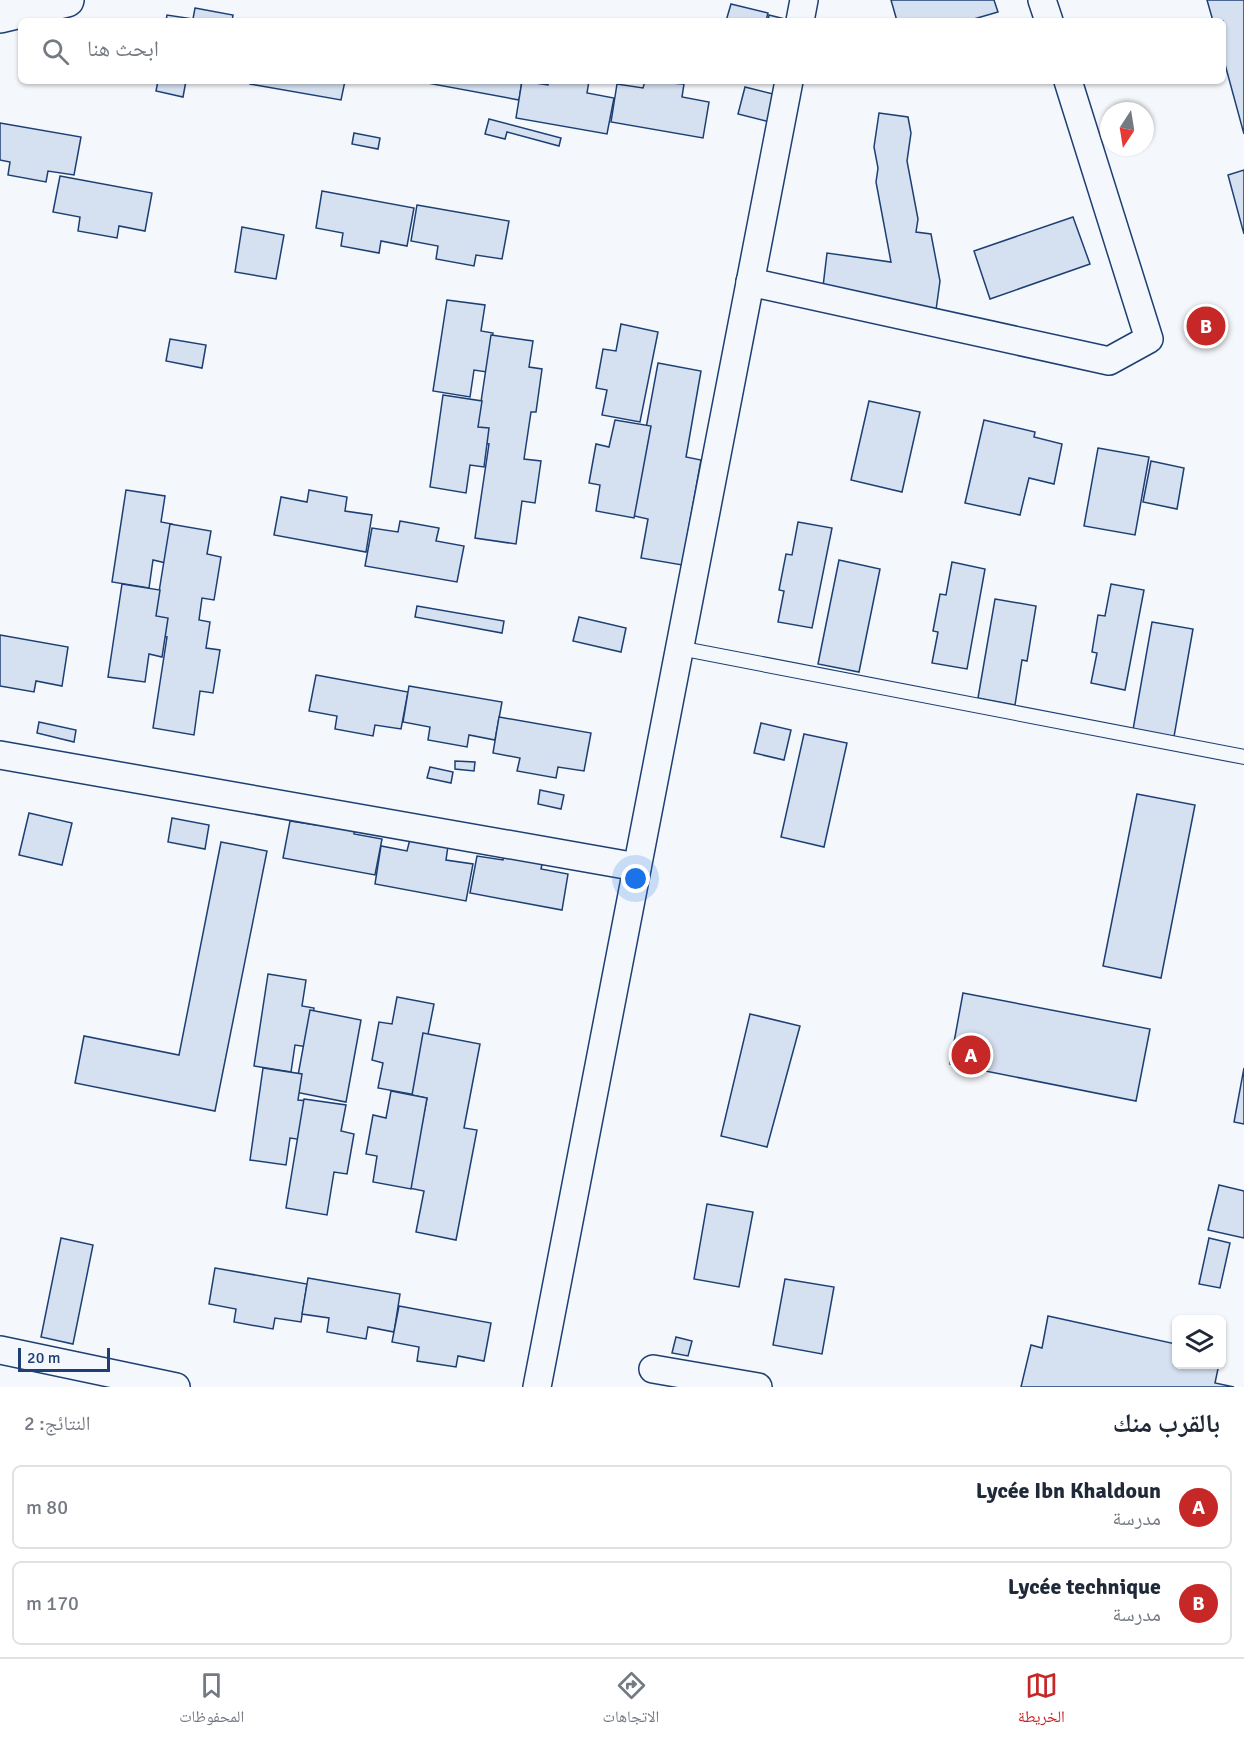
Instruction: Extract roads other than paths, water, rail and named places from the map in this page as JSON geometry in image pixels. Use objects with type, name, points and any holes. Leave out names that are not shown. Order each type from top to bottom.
[{"type":"main road","points":[[0,16],[67,0]]},
{"type":"street","points":[[801,18],[804,0]]},
{"type":"street","points":[[1042,0],[1048,18]]},
{"type":"street","points":[[537,1387],[788,84]]},
{"type":"street","points":[[750,282],[1109,361],[1149,339],[1069,84]]},
{"type":"street","points":[[0,755],[637,867]]},
{"type":"street","points":[[0,1350],[68,1376],[176,1387]]},
{"type":"street","points":[[653,1369],[758,1387]]},
{"type":"lane","points":[[679,648],[1244,756]]},
{"type":"place","name":"Lycée technique","points":[[1206,326]]},
{"type":"place","name":"Lycée Ibn Khaldoun","points":[[971,1055]]}]
